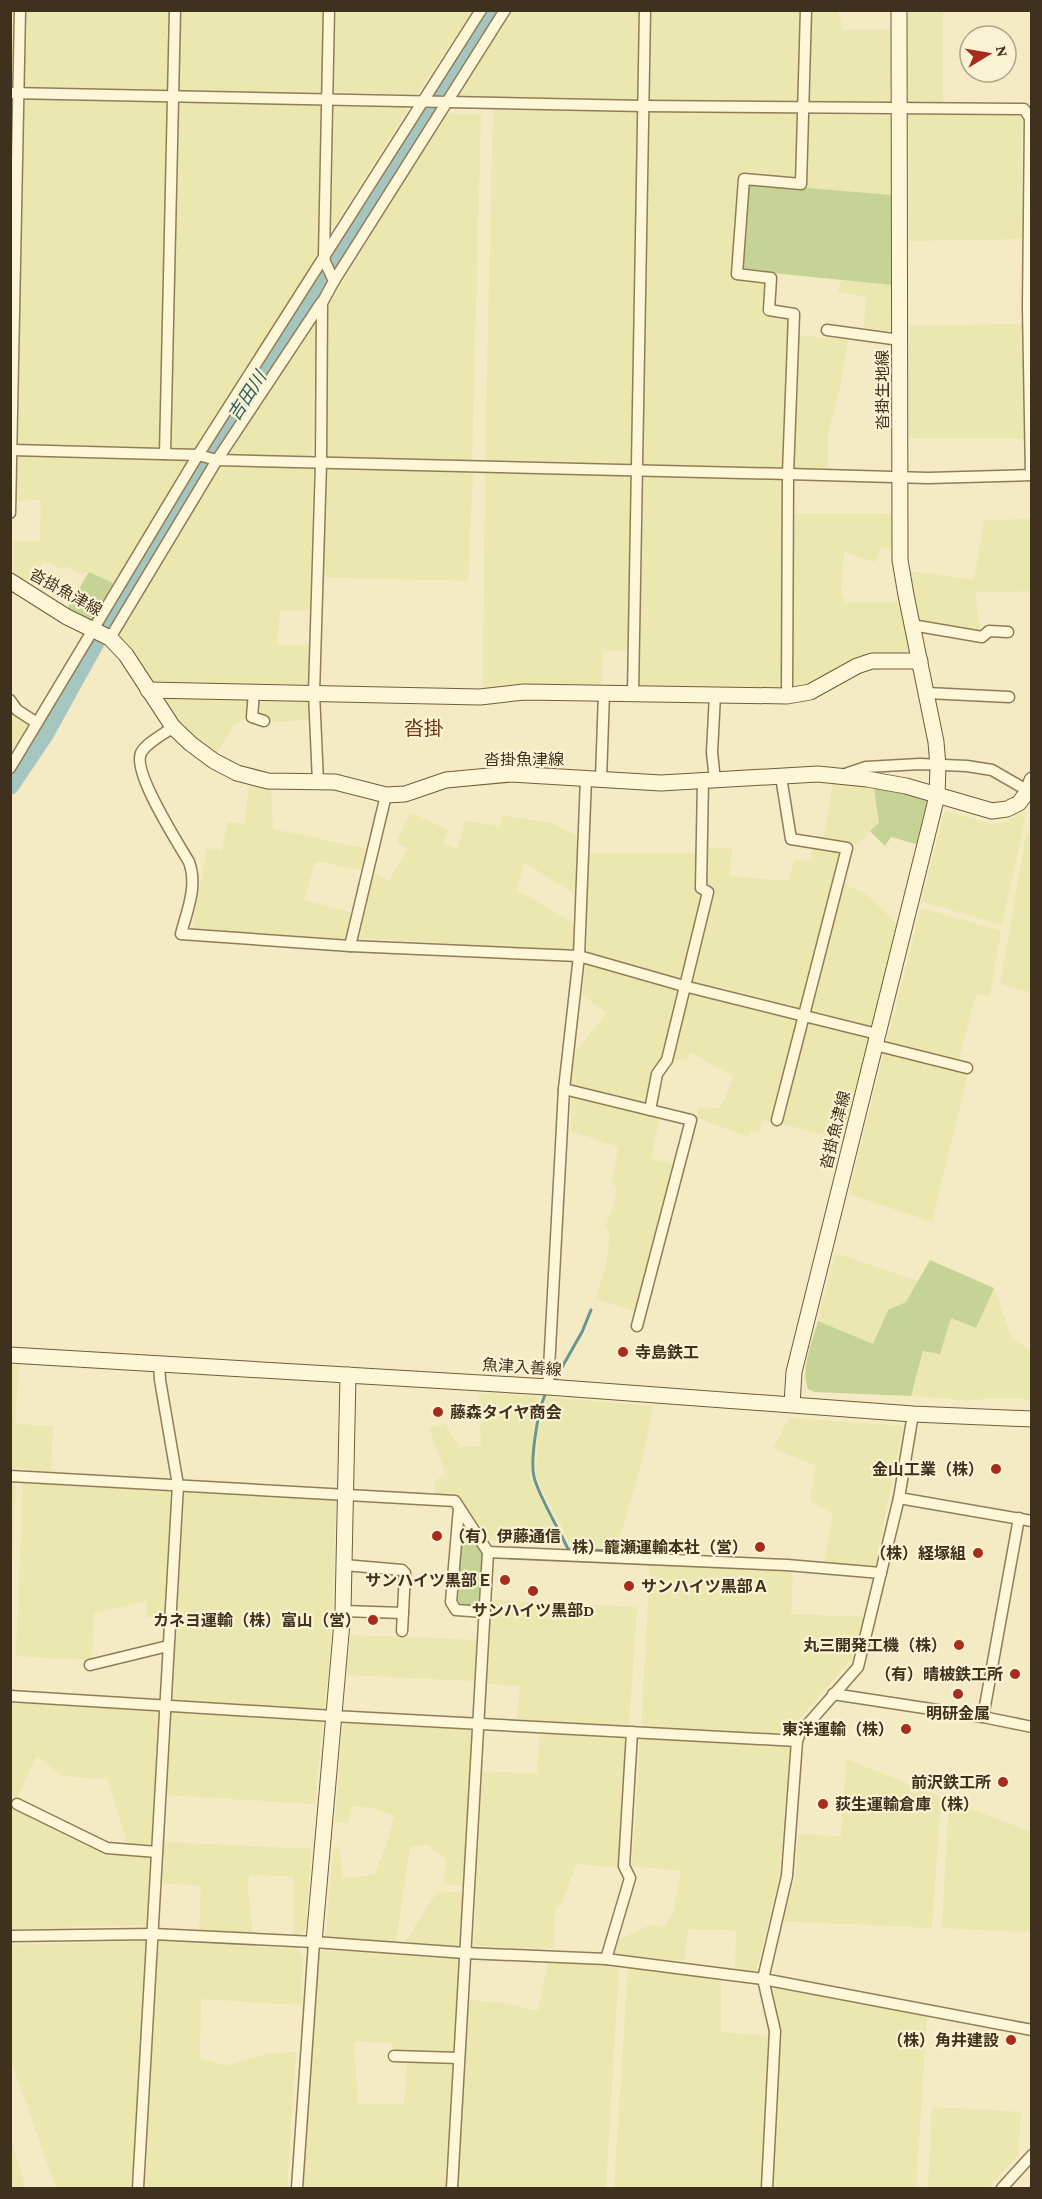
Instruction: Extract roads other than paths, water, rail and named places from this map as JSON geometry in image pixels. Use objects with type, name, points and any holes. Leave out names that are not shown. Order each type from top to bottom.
[{"type":"main road","name":"沓掛生地線","points":[[899,10],[900,560],[927,693],[938,766]]},
{"type":"main road","name":"沓掛魚津線","points":[[10,581],[67,617],[102,633],[126,655],[173,727],[191,744],[214,761],[237,773],[268,781],[334,782],[386,795],[405,794],[446,780],[511,774],[661,783],[818,774],[906,786],[937,796]]},
{"type":"main road","points":[[148,690],[480,697],[524,692],[787,696],[810,692],[857,666],[872,661],[920,661]]},
{"type":"main road","name":"沓掛魚津線","points":[[792,1404],[794,1372],[937,796],[938,766]]},
{"type":"main road","points":[[937,796],[992,811],[1007,809],[1019,803],[1030,788]]},
{"type":"main road","name":"魚津入善線","points":[[10,1355],[548,1387],[913,1414],[1032,1419]]},
{"type":"main road","points":[[314,1942],[343,1611],[348,1375]]},
{"type":"street","points":[[10,513],[14,93],[20,10]]},
{"type":"street","points":[[165,454],[175,10]]},
{"type":"street","points":[[329,10],[324,259],[333,278]]},
{"type":"street","points":[[102,633],[208,458],[324,259],[480,10]]},
{"type":"street","points":[[10,768],[37,723],[102,633],[208,458],[322,303],[333,278],[505,10]]},
{"type":"street","points":[[633,693],[645,10]]},
{"type":"street","points":[[787,696],[788,474],[794,314],[769,310],[771,278],[737,274],[744,179],[801,184],[806,10]]},
{"type":"street","points":[[12,450],[165,454],[321,463],[900,477],[1031,475],[1028,308],[1031,118],[1024,109],[643,106],[14,93]]},
{"type":"street","points":[[318,782],[314,693],[321,463],[322,303]]},
{"type":"street","points":[[827,330],[900,340]]},
{"type":"street","points":[[912,625],[982,637],[989,632],[1008,632]]},
{"type":"street","points":[[254,692],[252,717],[264,721]]},
{"type":"street","points":[[548,1387],[564,1089],[604,693]]},
{"type":"street","points":[[927,693],[1009,697]]},
{"type":"street","points":[[650,1110],[657,1074],[667,1060],[708,892],[701,888],[715,695]]},
{"type":"street","points":[[10,700],[17,710],[37,723]]},
{"type":"street","points":[[173,727],[142,750],[138,760],[143,779],[194,874],[193,888],[181,934],[350,946],[579,956],[684,986],[805,1015],[967,1068]]},
{"type":"street","points":[[839,776],[866,767],[920,764],[967,766],[992,770],[1030,788]]},
{"type":"street","points":[[777,1120],[847,848],[791,839],[782,777]]},
{"type":"street","points":[[350,946],[386,795]]},
{"type":"street","points":[[564,1089],[691,1120],[637,1326]]},
{"type":"street","points":[[138,2188],[178,1485],[159,1363]]},
{"type":"street","points":[[767,2188],[776,2031],[763,1979],[787,1876],[797,1741],[800,1733],[858,1667],[899,1498],[913,1414]]},
{"type":"street","points":[[10,1476],[455,1501],[488,1552],[452,2188]]},
{"type":"street","points":[[899,1498],[1032,1521]]},
{"type":"street","points":[[459,1508],[451,1602],[456,1610],[484,1612]]},
{"type":"street","points":[[983,1717],[1019,1518]]},
{"type":"street","points":[[488,1552],[786,1565],[881,1573]]},
{"type":"street","points":[[344,1565],[402,1570],[405,1573],[402,1631]]},
{"type":"street","points":[[343,1611],[403,1613]]},
{"type":"street","points":[[90,1665],[168,1646]]},
{"type":"street","points":[[833,1694],[983,1717],[1032,1727]]},
{"type":"street","points":[[10,1696],[797,1741]]},
{"type":"street","points":[[606,1959],[630,1878],[624,1866],[633,1731]]},
{"type":"street","points":[[17,1804],[107,1848],[157,1852]]},
{"type":"street","points":[[10,1936],[153,1934],[606,1959],[763,1979],[1032,2030]]},
{"type":"street","points":[[297,2188],[314,1942]]},
{"type":"street","points":[[394,2056],[459,2058]]},
{"type":"street","points":[[1002,2188],[1032,2155]]},
{"type":"waterway","name":"吉田川","points":[[10,786],[45,734],[134,573],[493,10]]},
{"type":"waterway","points":[[553,1383],[582,1332],[591,1310]]},
{"type":"waterway","points":[[547,1391],[536,1433],[533,1458],[534,1477],[568,1549],[630,1552]]},
{"type":"place","name":"寺島鉄工","points":[[623,1352]]},
{"type":"place","name":"藤森タイヤ商会","points":[[438,1412]]},
{"type":"place","name":"金山工業（株）","points":[[996,1469]]},
{"type":"place","name":"（有）伊藤通信","points":[[437,1536]]},
{"type":"place","name":"株）籠瀬運輸本社（営）","points":[[760,1547]]},
{"type":"place","name":"（株）経塚組","points":[[978,1553]]},
{"type":"place","name":"サンハイツ黒部Ｅ","points":[[505,1580]]},
{"type":"place","name":"サンハイツ黒部Ａ","points":[[629,1586]]},
{"type":"place","name":"サンハイツ黒部D","points":[[533,1591]]},
{"type":"place","name":"カネヨ運輸（株）富山（営）","points":[[373,1620]]},
{"type":"place","name":"丸三開発工機（株）","points":[[959,1645]]},
{"type":"place","name":"（有）晴柀鉄工所","points":[[1015,1674]]},
{"type":"place","name":"明研金属","points":[[958,1694]]},
{"type":"place","name":"東洋運輸（株）","points":[[906,1729]]},
{"type":"place","name":"前沢鉄工所","points":[[1003,1782]]},
{"type":"place","name":"荻生運輸倉庫（株）","points":[[823,1804]]},
{"type":"place","name":"（株）角井建設","points":[[1011,2040]]},
{"type":"district","name":"沓掛","points":[[424,728]]}]
